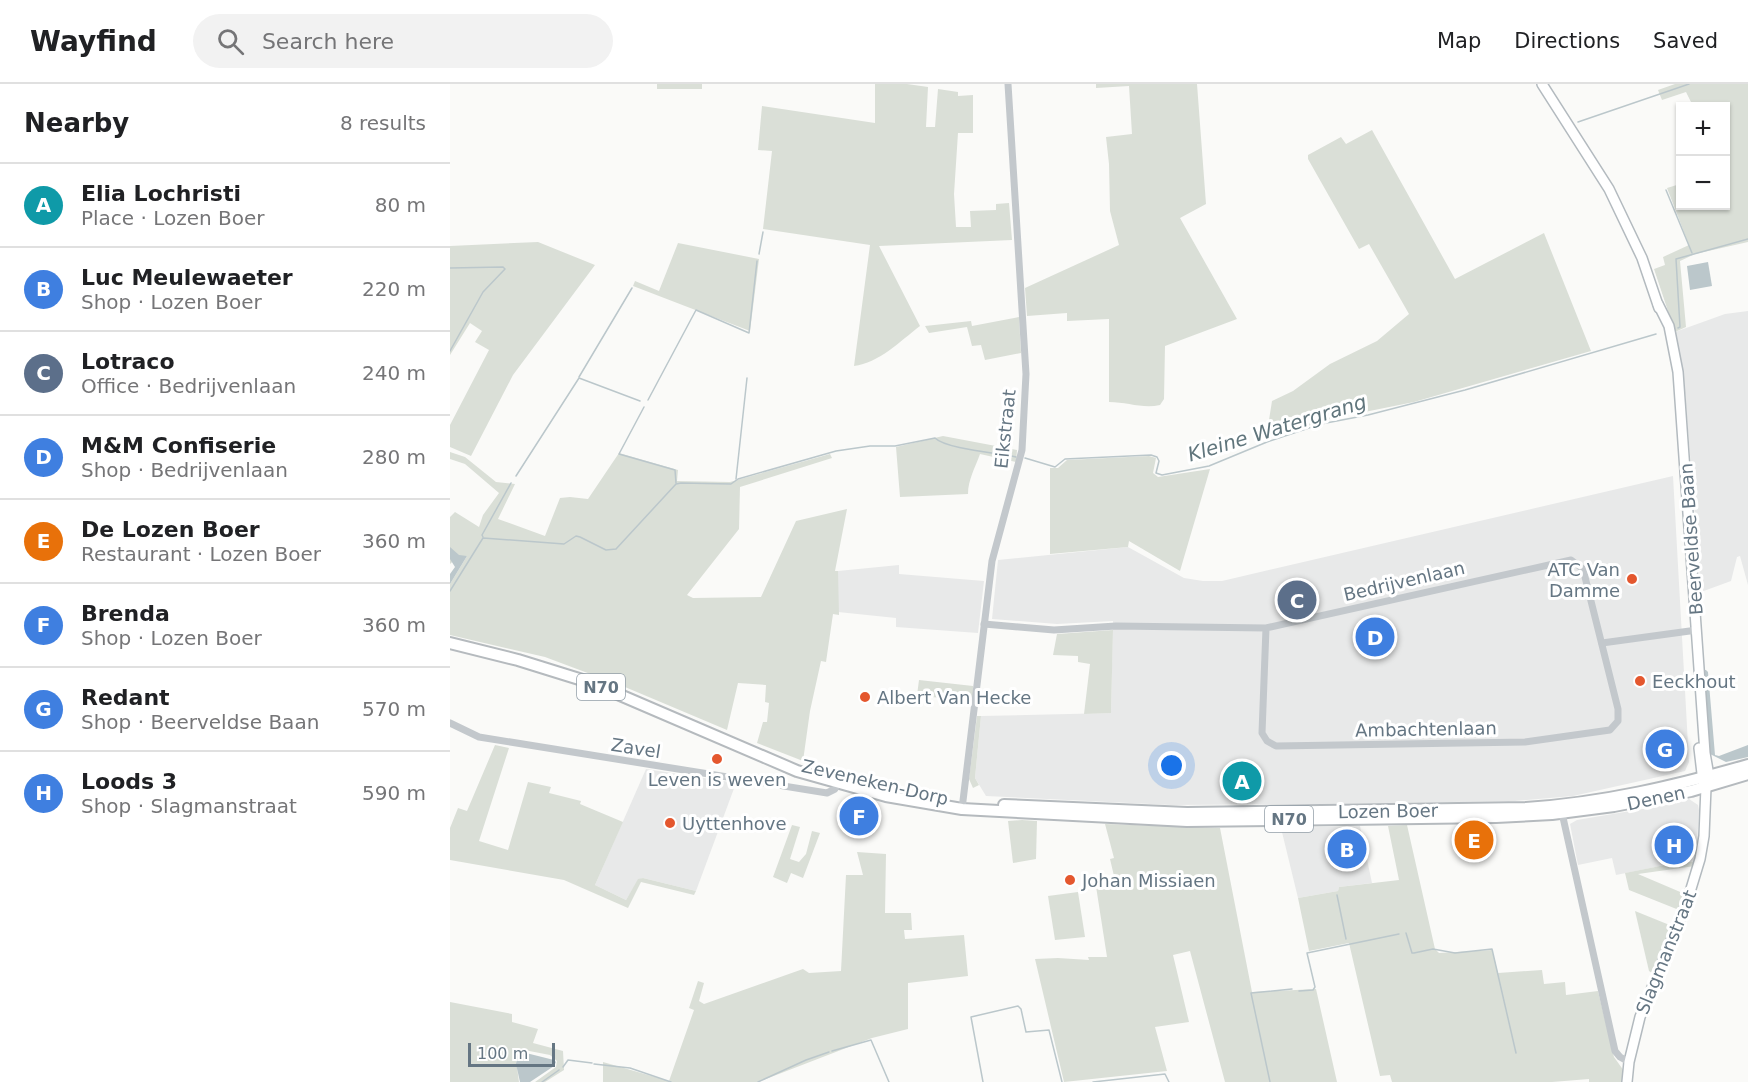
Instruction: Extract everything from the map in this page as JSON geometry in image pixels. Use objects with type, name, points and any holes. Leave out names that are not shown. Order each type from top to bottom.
[{"type":"main road","name":"Beerveldse Baan","points":[[1542,84],[1609,189],[1642,258],[1658,304],[1674,381],[1705,753],[1705,780]]},
{"type":"main road","name":"Zeveneken-Dorp","points":[[450,643],[513,658],[568,675],[624,696],[752,752],[764,753],[826,777],[963,806]]},
{"type":"main road","name":"Denen","points":[[1562,813],[1648,800],[1748,765]]},
{"type":"main road","name":"Denen","points":[[1705,780],[1748,774]]},
{"type":"main road","name":"Lozen Boer","points":[[963,806],[1187,813],[1497,809],[1556,806],[1639,794],[1705,780]]},
{"type":"main road","name":"Slagmanstraat","points":[[1627,1082],[1629,1062],[1646,998],[1696,878],[1704,836],[1705,780]]},
{"type":"main road","name":"Lozen Boer","points":[[963,806],[1187,821],[1496,817],[1562,813]]},
{"type":"street","name":"Eikstraat","points":[[963,806],[992,561],[1020,464],[1026,374],[1008,84]]},
{"type":"street","name":"Bedrijvenlaan","points":[[984,624],[1053,630],[1116,626],[1266,628],[1571,560],[1583,569],[1602,643]]},
{"type":"street","name":"Ambachtenlaan","points":[[1266,628],[1262,733],[1267,741],[1276,746],[1524,742],[1610,730],[1615,726],[1619,715],[1602,643]]},
{"type":"street","points":[[1602,643],[1694,630]]},
{"type":"street","name":"Zavel","points":[[450,723],[479,736],[820,791]]},
{"type":"street","points":[[826,777],[820,791],[832,792],[839,780]]},
{"type":"street","points":[[1562,813],[1615,1051],[1629,1062]]},
{"type":"shaded area","points":[[657,84],[702,84],[702,89],[657,89]]},
{"type":"shaded area","points":[[875,84],[907,84],[928,87],[926,127],[935,127],[938,89],[958,92],[958,96],[973,95],[973,133],[958,133],[954,194],[956,227],[971,227],[970,211],[996,210],[996,204],[1009,203],[1012,240],[879,246],[920,326],[872,361],[854,366],[870,245],[763,229],[772,151],[758,150],[762,106],[875,123]]},
{"type":"shaded area","points":[[1096,84],[1197,84],[1206,204],[1180,218],[1237,319],[1165,346],[1164,399],[1160,405],[1109,402],[1109,319],[1067,321],[1067,313],[1027,316],[1025,288],[1119,245],[1110,211],[1106,137],[1132,134],[1129,86],[1096,88]]},
{"type":"shaded area","points":[[1675,84],[1748,84],[1748,242],[1695,254],[1680,261],[1686,327],[1675,332],[1654,269],[1665,265],[1663,257],[1689,245],[1667,188],[1676,185],[1676,210],[1730,210],[1730,102],[1691,102],[1686,92],[1662,100],[1658,90]]},
{"type":"shaded area","points":[[1372,130],[1455,279],[1544,233],[1591,351],[1414,402],[1330,419],[1266,439],[1272,401],[1293,391],[1330,364],[1377,341],[1409,314],[1369,244],[1359,249],[1308,159],[1308,155],[1341,137],[1346,144]]},
{"type":"shaded area","points":[[538,242],[595,265],[513,375],[471,456],[450,447],[450,425],[489,350],[475,342],[482,331],[470,323],[450,355],[450,246]]},
{"type":"shaded area","points":[[678,243],[759,259],[750,331],[633,286],[635,281],[659,291]]},
{"type":"shaded area","points":[[1708,262],[1712,286],[1690,290],[1687,266]]},
{"type":"shaded area","points":[[1748,311],[1748,585],[1740,556],[1737,557],[1731,581],[1701,592],[1685,392],[1675,332],[1725,314]]},
{"type":"shaded area","points":[[1019,317],[1021,353],[985,360],[981,345],[972,346],[967,327],[929,333],[925,326],[971,321],[972,326]]},
{"type":"shaded area","points":[[943,436],[1017,450],[1016,462],[980,454],[970,479],[968,494],[900,497],[896,447]]},
{"type":"shaded area","points":[[450,452],[465,457],[496,482],[515,484],[498,519],[545,536],[560,498],[588,499],[619,453],[678,470],[677,481],[730,482],[830,454],[832,458],[740,487],[739,529],[687,595],[693,598],[761,597],[796,521],[847,509],[835,571],[838,571],[839,615],[833,614],[826,662],[821,661],[810,711],[803,761],[757,743],[763,722],[767,722],[769,703],[765,702],[766,685],[738,683],[727,730],[625,687],[545,657],[450,635],[450,584],[467,556],[459,556],[450,564],[450,517],[455,512],[479,527],[483,515],[499,493],[465,464],[450,459]]},
{"type":"shaded area","points":[[1149,456],[1156,458],[1153,473],[1158,477],[1210,469],[1180,571],[1129,541],[1128,547],[1050,554],[1050,468],[1058,468],[1067,460]]},
{"type":"shaded area","points":[[1673,476],[1689,762],[1685,771],[1573,796],[1515,801],[1320,804],[1171,805],[986,796],[975,778],[981,716],[1111,713],[1113,621],[1057,624],[992,619],[998,560],[1128,547],[1184,578],[1222,581]]},
{"type":"shaded area","points":[[450,547],[459,555],[467,556],[450,584],[450,574],[455,567],[450,559]]},
{"type":"shaded area","points":[[899,565],[899,574],[984,581],[978,633],[896,627],[896,618],[838,612],[838,571]]},
{"type":"shaded area","points":[[1113,630],[1111,713],[1084,714],[1090,664],[1078,662],[1078,656],[1053,655],[1057,634]]},
{"type":"shaded area","points":[[1704,670],[1708,672],[1715,755],[1719,756],[1748,745],[1748,757],[1726,762],[1710,754]]},
{"type":"shaded area","points":[[919,680],[973,686],[973,701],[921,696],[916,703]]},
{"type":"shaded area","points":[[977,716],[981,716],[975,778],[979,785],[973,788],[969,779]]},
{"type":"shaded area","points":[[495,745],[509,748],[479,841],[508,850],[528,782],[551,787],[549,793],[581,801],[580,804],[623,822],[595,885],[626,900],[638,879],[643,878],[696,891],[694,895],[641,882],[628,908],[564,880],[450,860],[450,828],[458,808],[467,811]]},
{"type":"shaded area","points":[[646,769],[736,783],[696,891],[643,878],[638,880],[626,900],[595,885]]},
{"type":"shaded area","points":[[1689,799],[1698,805],[1699,810],[1696,862],[1680,862],[1616,875],[1612,858],[1578,865],[1570,824],[1577,820],[1678,803]]},
{"type":"shaded area","points":[[1008,821],[1037,821],[1036,859],[1013,863]]},
{"type":"shaded area","points":[[1105,824],[1220,828],[1252,992],[1316,989],[1337,1082],[1225,1082],[1190,951],[1173,955],[1189,1022],[1155,1027],[1167,1071],[1064,1082],[1035,959],[1089,960],[1088,957],[1107,957],[1095,880],[1114,876],[1110,859],[1114,858]]},
{"type":"shaded area","points":[[792,825],[800,827],[790,859],[799,862],[806,854],[812,831],[820,833],[803,878],[791,873],[787,883],[773,877]]},
{"type":"shaded area","points":[[1407,825],[1435,949],[1439,953],[1492,950],[1498,973],[1542,970],[1544,984],[1565,982],[1566,995],[1598,991],[1614,1057],[1624,1071],[1623,1082],[1589,1082],[1589,1079],[1552,1082],[1392,1082],[1390,1075],[1380,1076],[1349,943],[1309,951],[1298,898],[1338,891],[1339,887],[1399,880],[1388,826]]},
{"type":"shaded area","points":[[1360,826],[1372,883],[1339,887],[1338,891],[1298,898],[1281,828]]},
{"type":"shaded area","points":[[857,852],[886,854],[885,913],[911,913],[912,930],[904,930],[905,939],[964,935],[968,976],[908,983],[908,1029],[872,1038],[758,1082],[603,1082],[603,1062],[669,1081],[694,1010],[689,1008],[698,981],[704,983],[699,1001],[704,1004],[803,969],[809,973],[841,971],[846,875],[863,875]]},
{"type":"shaded area","points":[[1680,862],[1696,862],[1695,866],[1638,874],[1685,894],[1679,910],[1629,890],[1625,873]]},
{"type":"shaded area","points":[[1078,892],[1085,937],[1055,940],[1048,896]]},
{"type":"shaded area","points":[[1635,911],[1672,926],[1652,973],[1649,971]]},
{"type":"shaded area","points":[[450,1002],[512,1014],[512,1022],[538,1029],[533,1043],[563,1051],[564,1070],[545,1082],[535,1082],[556,1067],[557,1061],[550,1055],[519,1049],[515,1053],[519,1082],[450,1082]]},
{"type":"shaded area","points":[[518,1051],[556,1062],[554,1066],[530,1082],[520,1082],[516,1064]]},
{"type":"waterway","points":[[1578,122],[1689,84]]},
{"type":"waterway","points":[[1666,190],[1692,253]]},
{"type":"waterway","points":[[759,254],[763,232]]},
{"type":"waterway","name":"Kleine Watergrang","points":[[1678,328],[1680,327],[1676,259],[1748,239]]},
{"type":"waterway","points":[[648,400],[696,310],[749,333],[757,261]]},
{"type":"waterway","points":[[450,268],[503,267],[505,269],[483,292],[450,351]]},
{"type":"waterway","points":[[579,377],[632,288]]},
{"type":"waterway","name":"Kleine Watergrang","points":[[1025,458],[1055,467],[1065,459],[1151,455],[1157,457],[1159,461],[1156,473],[1162,475],[1209,466],[1267,442],[1321,424],[1368,415],[1465,390],[1656,334]]},
{"type":"waterway","points":[[516,476],[579,378],[640,401]]},
{"type":"waterway","points":[[736,479],[747,378]]},
{"type":"waterway","points":[[644,407],[619,454],[675,470],[676,483]]},
{"type":"waterway","name":"Kleine Watergrang","points":[[450,591],[483,538],[564,544],[576,536],[606,550],[616,549],[676,484],[731,484],[738,479],[836,451],[870,446],[895,446],[935,438],[961,448],[1016,457]]},
{"type":"waterway","points":[[483,537],[482,535],[511,483]]},
{"type":"waterway","points":[[1337,895],[1346,939]]},
{"type":"waterway","points":[[1406,933],[1412,953],[1433,949],[1455,953],[1492,949],[1516,1053]]},
{"type":"waterway","points":[[1299,991],[1313,990],[1315,987],[1307,953],[1399,934]]},
{"type":"waterway","points":[[1270,1082],[1251,993],[1292,989]]},
{"type":"waterway","points":[[983,1082],[971,1017],[1018,1006],[1021,1009],[1026,1032],[1049,1030],[1062,1082]]},
{"type":"waterway","points":[[832,1051],[871,1040],[889,1082]]},
{"type":"waterway","points":[[758,1082],[829,1052]]},
{"type":"waterway","points":[[563,1067],[568,1060],[592,1063]]},
{"type":"waterway","points":[[594,1064],[630,1068],[671,1082]]},
{"type":"waterway","points":[[542,1082],[559,1070]]},
{"type":"waterway","points":[[1093,1082],[1165,1074],[1169,1082]]},
{"type":"place","name":"ATC Van Damme","points":[[1632,579]]},
{"type":"place","name":"Lotraco","points":[[1297,600]]},
{"type":"place","name":"M&M Confiserie","points":[[1375,637]]},
{"type":"place","name":"Eeckhout","points":[[1640,681]]},
{"type":"place","name":"Albert Van Hecke","points":[[865,697]]},
{"type":"place","name":"Redant","points":[[1665,749]]},
{"type":"place","name":"Leven is weven","points":[[717,759]]},
{"type":"place","name":"Elia Lochristi","points":[[1242,781]]},
{"type":"place","name":"Brenda","points":[[859,816]]},
{"type":"place","name":"Uyttenhove","points":[[670,823]]},
{"type":"place","name":"De Lozen Boer","points":[[1474,840]]},
{"type":"place","name":"Loods 3","points":[[1674,845]]},
{"type":"place","name":"Luc Meulewaeter","points":[[1347,849]]},
{"type":"place","name":"Johan Missiaen","points":[[1070,880]]}]
